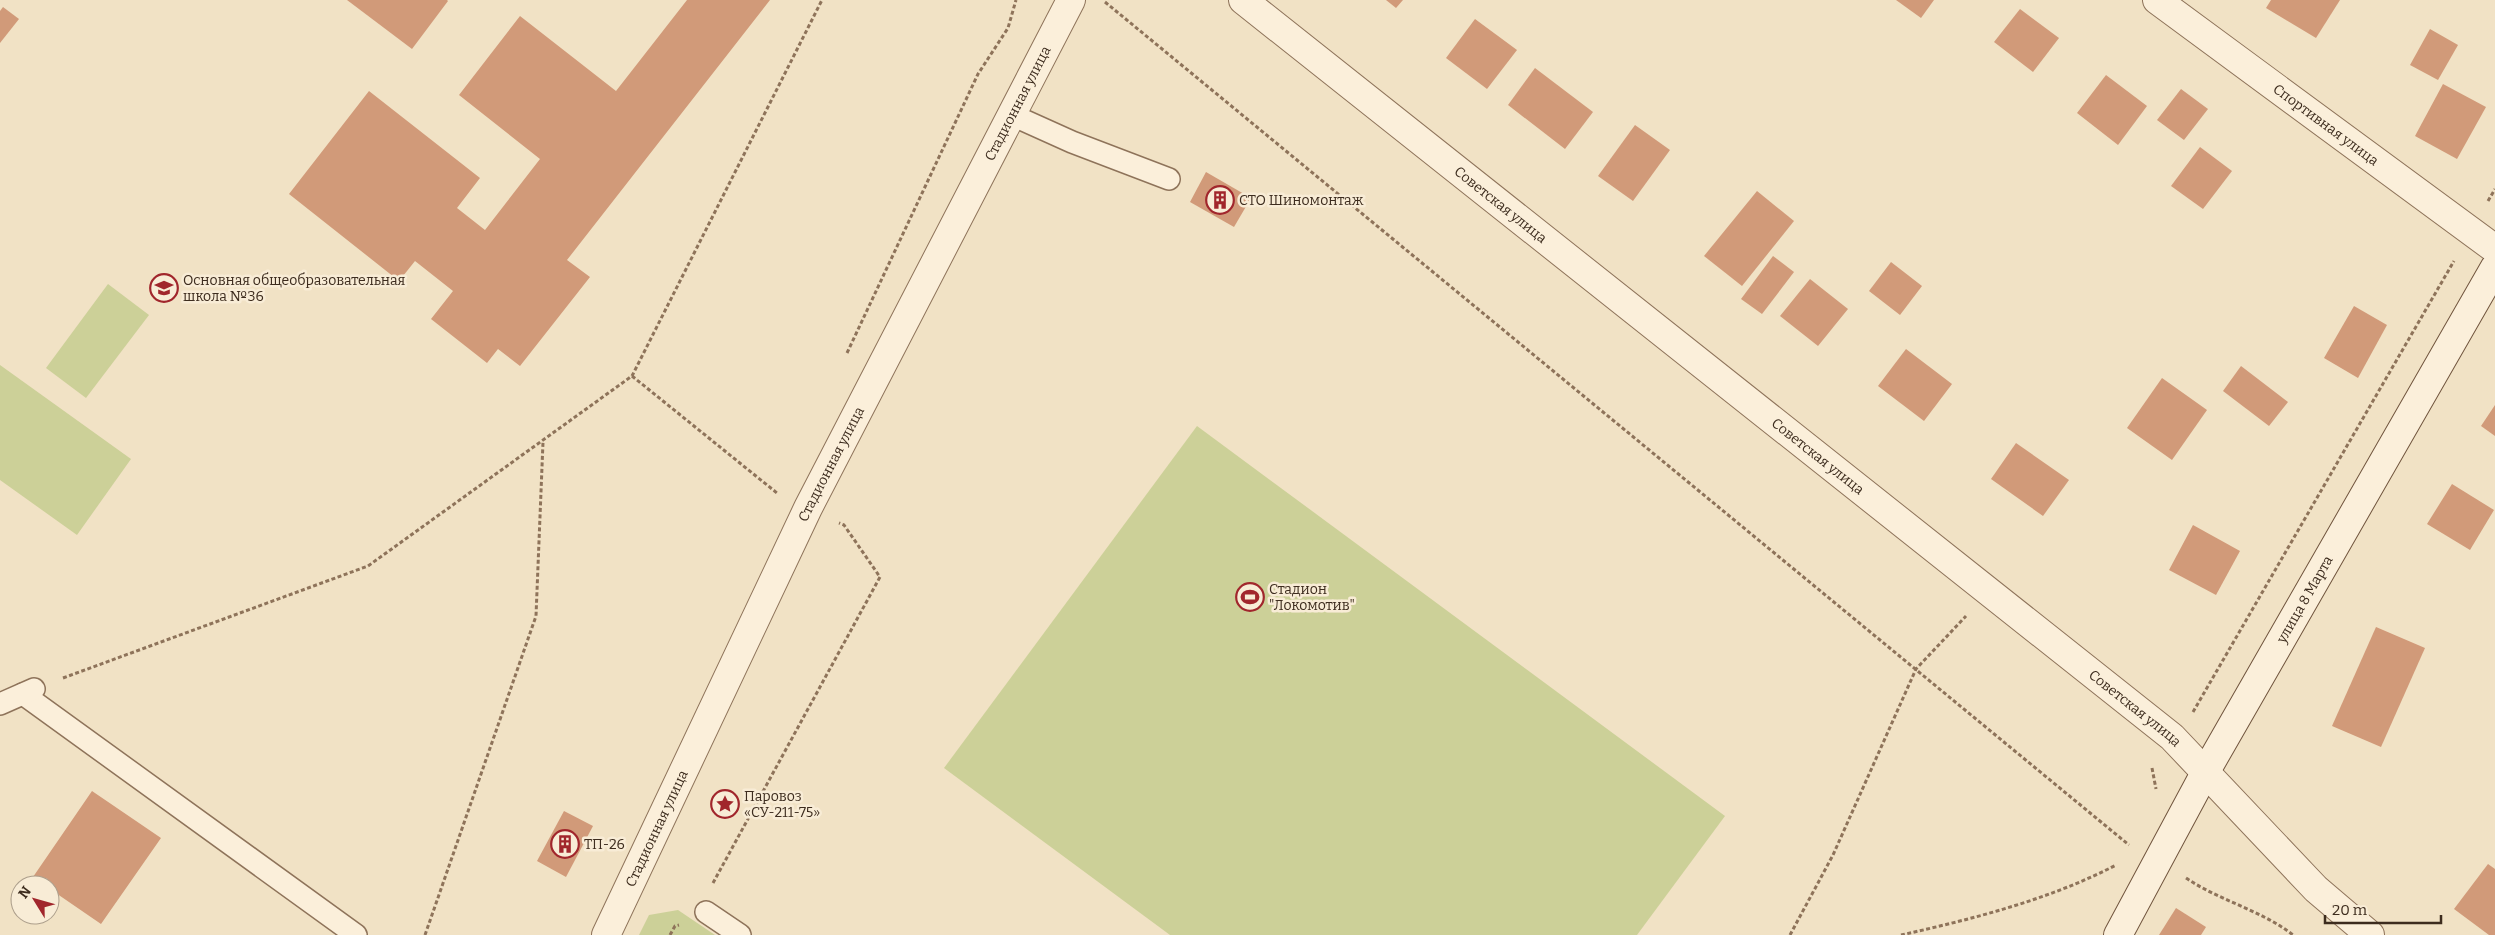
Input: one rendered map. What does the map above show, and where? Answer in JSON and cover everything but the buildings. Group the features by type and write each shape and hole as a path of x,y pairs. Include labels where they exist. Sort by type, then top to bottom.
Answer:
{"street":[{"name":"Стадионная улица","path":"606,935 808,508 1071,0"},
{"name":"Советская улица","path":"1244,0 1988,593 2172,737 2316,889 2370,935"},
{"name":"Спортивная улица","path":"2157,0 2495,249"},
{"name":"улица 8 Марта","path":"2118,935 2206,771 2495,268"}],"lane":[{"path":"1012,115 1072,142 1169,179"},
{"path":"0,704 31,691 356,935"},
{"path":"706,912 740,935"}],"path":[{"path":"31,691 368,566 543,442 632,376 822,0"},
{"path":"1102,0 2132,847 2158,860 2200,888 2275,921 2293,935"},
{"path":"2157,794 2151,762 2193,712 2471,231"},
{"path":"632,376 770,489 844,525 880,577 712,886 706,912"},
{"path":"425,935 536,616 543,442"},
{"path":"1790,935 1833,855 1916,669 1988,593"},
{"path":"1901,935 1965,920 2088,880 2124,860"}],"green space":[{"path":"108,284 149,315 86,398 46,368"},
{"path":"0,365 131,459 77,535 0,480"},
{"name":"Стадион \"Локомотив\"","path":"1197,426 1725,816 1637,935 1170,935 944,768"},
{"path":"678,910 715,935 639,935 649,915"}],"place":[{"name":"СТО Шиномонтаж","path":"1220,200"},
{"name":"Основная общеобразовательная школа №36","path":"164,288"},
{"name":"Стадион \"Локомотив\"","path":"1250,597"},
{"name":"Паровоз «СУ-211-75»","path":"725,804"},
{"name":"ТП-26","path":"565,844"}]}
